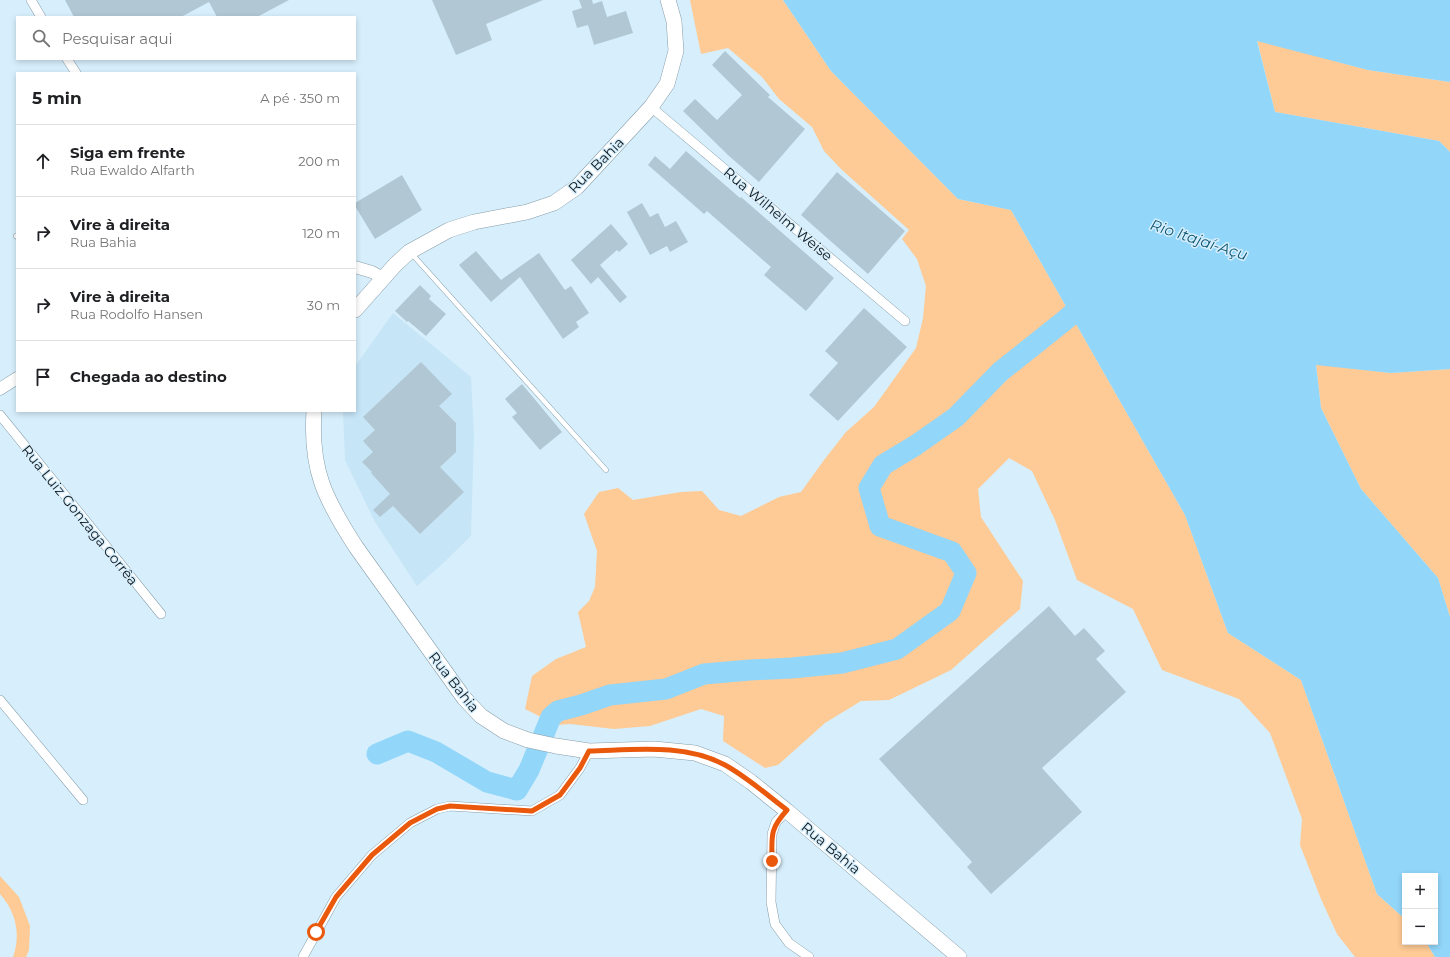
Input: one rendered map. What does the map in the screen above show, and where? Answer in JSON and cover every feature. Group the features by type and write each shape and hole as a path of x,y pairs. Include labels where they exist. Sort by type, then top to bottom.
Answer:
{"main road":[{"name":"Rua Bahia","path":"356,308 409,252 449,230 474,222 527,212 554,203 578,187 651,107 667,84 676,51 674,21 668,0"},
{"name":"Rua Bahia","path":"314,412 312,432 314,456 319,477 327,498 352,541 464,698 481,716 504,731 528,740 556,746 589,751 654,749 695,753 725,764 787,810 960,957"}],"street":[{"path":"31,0 40,16"},
{"path":"68,60 75,72"},
{"name":"Rua Wilhelm Weise","path":"651,107 905,321"},
{"path":"356,267 372,272 383,278"},
{"path":"0,389 16,379"},
{"name":"Rua Luiz Gonzaga Corrêa","path":"0,415 160,614"},
{"path":"0,700 83,800"},
{"path":"303,957 336,897 372,855 410,823 437,809 450,806 532,811 560,795 580,768 589,751"},
{"path":"787,810 776,822 772,834 772,909 775,924 789,943 809,957"}],"lane":[{"path":"409,252 606,470"}],"shaded area":[{"path":"690,0 783,0 831,71 958,199 1011,210 1185,515 1228,633 1301,680 1377,894 1402,916 1402,945 1428,945 1435,957 1355,957 1337,934 1321,899 1300,845 1302,819 1270,733 1239,699 1162,670 1133,609 1077,580 1055,520 1032,471 1009,458 978,489 981,517 1023,581 1020,609 951,670 889,700 861,701 825,723 778,765 765,768 723,741 724,716 701,709 650,726 614,729 570,724 557,725 525,709 532,676 556,659 586,647 578,612 589,601 595,587 597,551 584,514 599,492 618,488 633,500 681,492 702,491 719,510 741,516 779,497 801,492 846,432 874,407 916,348 923,318 926,286 917,259 902,239 909,230 841,169 824,151 812,127 779,99 762,77 728,48 701,54"},
{"path":"1257,40 1368,70 1450,82 1450,152 1439,141 1275,112"},
{"path":"393,313 471,377 474,436 471,536 417,586 375,522 345,460 343,412 356,412 356,365"},
{"path":"1316,364 1391,373 1450,369 1450,617 1438,578 1361,489 1321,408"},
{"path":"0,876 19,897 30,926 29,950 26,957 13,957 17,940 16,924 10,908 0,894"}],"water":[{"name":"Rio Itajaí-Açu","path":"783,0 1450,0 1450,82 1368,70 1257,41 1275,112 1439,141 1450,152 1450,369 1391,373 1316,365 1321,408 1361,489 1438,578 1450,617 1450,957 1435,957 1428,945 1438,945 1438,873 1402,873 1402,916 1377,894 1301,680 1228,633 1185,515 1011,210 958,199 831,71"}],"building":[{"path":"65,0 289,0 259,16 216,16 209,2 183,16 73,16"},
{"path":"432,0 543,0 486,24 492,40 456,55"},
{"path":"579,0 592,0 593,4 602,1 607,17 626,11 633,33 594,45 588,25 577,28 572,11 582,8"},
{"path":"725,51 770,95 768,97 805,129 759,182 729,156 683,111 695,99 717,120 742,95 712,65"},
{"path":"686,151 834,278 806,311 764,275 771,267 707,211 704,214 648,165 655,156 670,169"},
{"path":"837,172 905,231 868,274 801,215"},
{"path":"402,175 422,210 375,239 356,208 356,202"},
{"path":"642,203 650,217 658,213 665,227 676,221 688,242 670,252 667,246 650,255 627,212"},
{"path":"611,224 628,244 619,252 617,250 600,265 627,297 620,303 598,277 591,284 571,260"},
{"path":"476,251 501,280 539,253 565,290 571,286 589,313 576,322 579,327 563,339 520,277 491,302 459,265"},
{"path":"420,285 431,296 429,299 446,314 426,336 395,311"},
{"path":"864,308 907,347 838,421 809,395 838,363 825,351"},
{"path":"421,362 452,394 439,406 456,423 456,452 440,467 464,492 420,534 393,506 380,517 373,510 390,494 362,462 373,452 363,441 375,430 363,417"},
{"path":"522,384 562,432 540,450 512,417 517,413 505,399"},
{"path":"1049,606 1075,636 1084,628 1105,651 1096,659 1126,692 1042,768 1082,812 991,894 967,867 972,862 879,759"}],"waterway":[{"path":"377,754 408,741 436,752 487,782 517,790 529,770 551,717 558,711 610,695 666,689 704,674 842,663 897,649 950,611 966,573 952,552 880,526 869,488 883,465 916,445 956,417 1000,372 1092,297"}],"route":[{"path":"316,932 336,897 372,855 410,823 437,809 450,806 532,811 560,795 580,768 589,751 654,749 695,753 725,764 787,810 776,822 772,834 772,861"}]}
